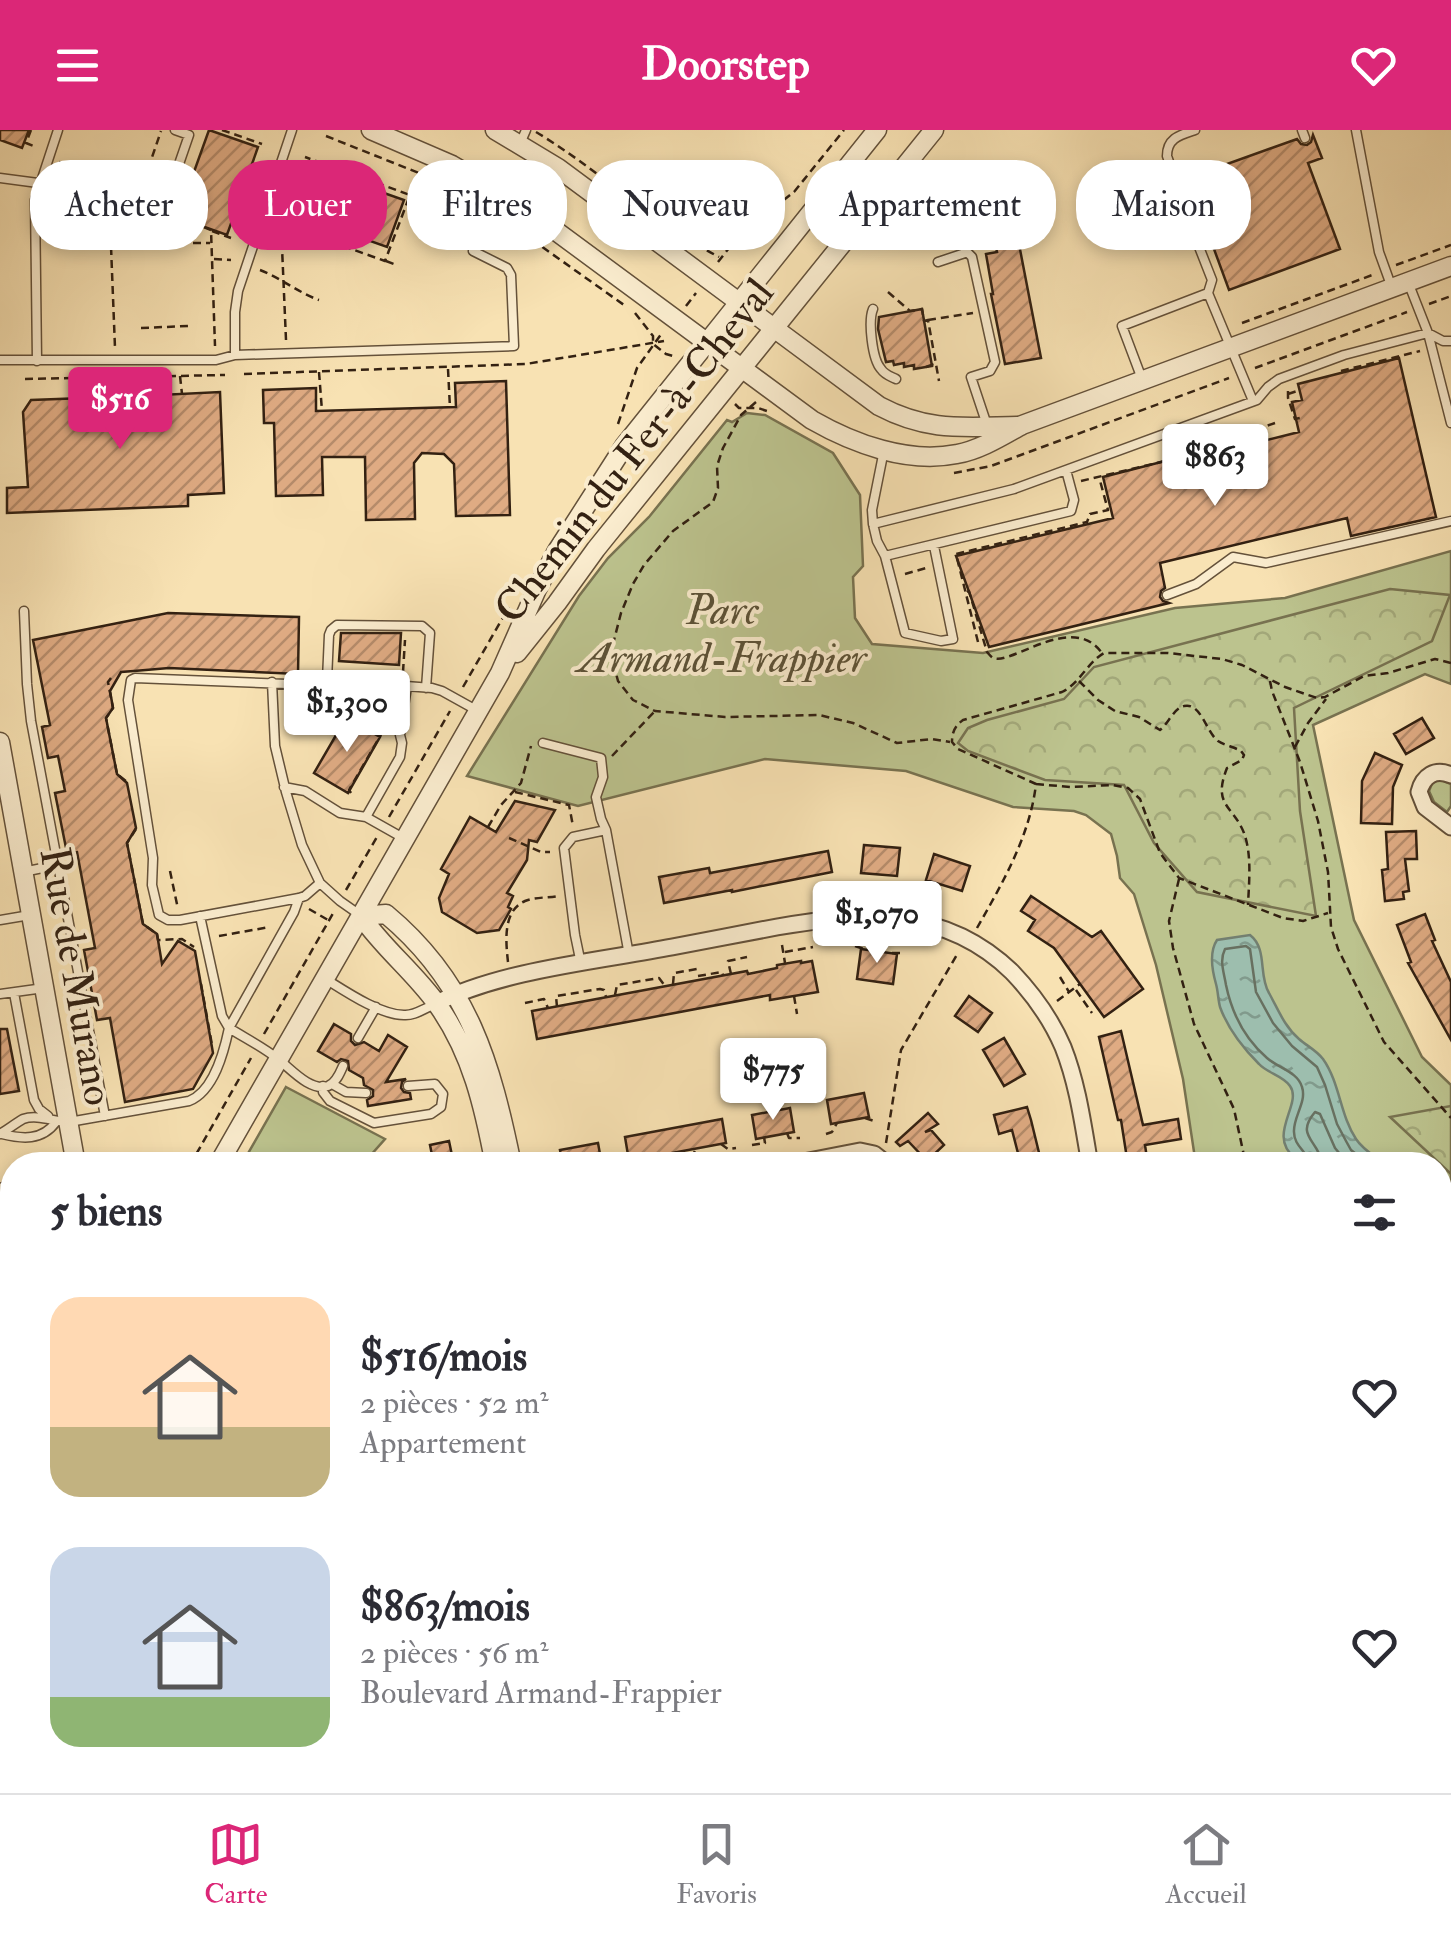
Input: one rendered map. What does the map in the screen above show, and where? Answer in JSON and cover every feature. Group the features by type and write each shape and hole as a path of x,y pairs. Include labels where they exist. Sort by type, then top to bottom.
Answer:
{"street":[{"path":"371,130 440,160"},
{"path":"495,130 523,137 558,168 872,401 931,426 990,433 1022,426 1451,266"},
{"name":"Chemin du Fer-à-Cheval","path":"225,1152 500,673 537,588 584,507 635,430 877,130"},
{"name":"Chemin du Fer-à-Cheval","path":"500,673 558,603 596,548 934,130"},
{"path":"567,238 826,428 884,450 918,455 952,455 970,450 990,433"},
{"name":"Rue de Murano","path":"0,742 44,988 62,1122 72,1152"},
{"path":"1451,775 1433,773 1419,792 1425,807 1451,827"},
{"path":"361,916 386,914 444,976 475,1032 488,1066 509,1152"},
{"path":"361,916 436,1003 455,1032 479,1088 493,1152"},
{"path":"436,1003 470,988 509,979 778,927 832,918 895,917 934,926 968,940 995,957 1044,1010 1073,1075 1088,1152"}],"lane":[{"path":"47,160 58,130"},
{"path":"175,130 189,135 180,160"},
{"path":"235,355 238,291 292,130"},
{"path":"1195,130 1172,139 1167,156 1212,280 1208,293 1252,401"},
{"path":"1356,130 1379,252 1428,334 1451,424"},
{"path":"0,178 30,182"},
{"path":"35,250 38,361"},
{"path":"0,360 211,360 235,355 514,346 511,275 507,268 472,250"},
{"path":"938,262 970,254 994,366 971,377 990,433"},
{"path":"1144,381 1122,326 1208,293"},
{"path":"872,309 869,318 876,362 885,374 896,378"},
{"path":"873,524 1001,493 1066,470 1252,401 1287,376 1344,355 1428,334 1451,341"},
{"path":"1440,383 1451,380"},
{"path":"884,450 872,510 873,524 905,633 945,640 952,638 934,546"},
{"path":"885,556 1071,511 1074,500 1066,470"},
{"path":"1167,595 1196,584 1233,556 1266,563 1451,521"},
{"path":"24,610 32,721 105,1116"},
{"path":"327,680 330,635 334,628 343,624 427,628 430,633 426,688"},
{"path":"320,883 299,898 180,920 163,918 157,911 151,874 153,858 128,700 129,686 135,678 314,685 327,680 405,682 442,690 478,711"},
{"path":"272,682 275,746 302,846 320,883 361,916"},
{"path":"366,817 402,750 405,682"},
{"path":"543,743 601,758 603,777 596,797 606,830 629,955"},
{"path":"284,786 306,791 340,813 366,817 404,839"},
{"path":"581,964 564,848 576,836 606,830"},
{"path":"23,872 57,866"},
{"path":"1,1134 23,1120 38,1117 62,1122 197,1098 222,1058 228,1028 299,898"},
{"path":"0,920 30,915"},
{"path":"200,916 228,1028 315,1084 366,1093"},
{"path":"324,978 400,1016 436,1003"},
{"path":"0,994 44,988"},
{"path":"14,993 34,1100 43,1114 62,1122"},
{"path":"358,1038 376,1007"},
{"path":"343,1066 324,1092 330,1100 374,1122 431,1114 441,1106 443,1094 435,1084 408,1086"},
{"path":"1,1134 26,1139 62,1122"}],"path":[{"path":"31,130 26,143 42,149"},
{"path":"151,160 162,130"},
{"path":"222,130 262,144"},
{"name":"Chemin du Fer-à-Cheval","path":"717,264 740,234 794,192 844,130"},
{"path":"326,136 407,169"},
{"path":"545,137 688,240 720,258"},
{"path":"305,157 410,195 385,261"},
{"path":"400,221 407,224"},
{"path":"208,229 228,237"},
{"path":"211,230 216,347"},
{"path":"208,242 212,243"},
{"path":"1397,265 1451,245"},
{"path":"111,250 116,349"},
{"path":"282,250 286,343"},
{"path":"354,250 394,264"},
{"path":"547,250 628,307"},
{"path":"212,259 231,260"},
{"path":"260,270 318,300"},
{"path":"1235,326 1374,274"},
{"name":"Chemin du Fer-à-Cheval","path":"692,299 698,290"},
{"path":"888,292 910,312 922,309 924,321 984,311"},
{"path":"1429,304 1451,296"},
{"path":"632,311 645,323 653,344"},
{"path":"1253,369 1406,312"},
{"path":"928,320 939,380"},
{"path":"141,328 188,326"},
{"path":"653,344 663,331 668,331"},
{"path":"244,374 526,364 664,342"},
{"path":"653,344 672,354"},
{"path":"1332,373 1422,350"},
{"path":"326,361 327,372"},
{"path":"286,362 286,373"},
{"path":"926,367 935,362"},
{"path":"448,368 450,408"},
{"path":"319,372 322,411"},
{"path":"180,376 182,394"},
{"path":"25,379 225,376"},
{"path":"116,377 119,384"},
{"path":"942,474 1008,460 1228,378"},
{"path":"1290,387 1288,394 1295,419 1300,418"},
{"path":"1288,394 1300,390"},
{"name":"Chemin du Fer-à-Cheval","path":"741,415 755,402"},
{"path":"751,407 739,408 741,415 720,456 713,502 672,532 632,584 612,653 618,680 633,700 655,710 725,716 819,715 844,720 897,743 932,739 952,742 965,753 1036,784 1123,786 1143,804 1160,853 1180,878 1293,920 1330,912"},
{"name":"Chemin du Fer-à-Cheval","path":"733,414 739,408"},
{"path":"1083,481 1175,460 1276,422"},
{"path":"978,642 956,554 1088,522 1090,514 1108,510 1099,477"},
{"path":"948,562 958,560"},
{"path":"899,575 928,568"},
{"path":"966,592 987,652 994,658 1073,636 1086,639 1102,654"},
{"path":"405,638 405,682"},
{"path":"952,742 952,732 963,720 1068,689 1102,654 1208,656 1242,665 1317,698 1329,696 1364,676 1435,659 1451,663"},
{"path":"111,678 108,682 113,708 106,718 117,774 127,783"},
{"path":"1078,680 1098,700 1160,730 1179,708 1193,708 1219,742 1242,751 1242,760 1226,768 1222,785 1226,807 1244,834 1249,868 1248,905"},
{"path":"1270,680 1314,806 1338,949 1384,1042 1451,1118"},
{"path":"1295,748 1329,696"},
{"path":"390,814 451,709"},
{"path":"613,756 655,710"},
{"path":"351,793 349,790 383,730"},
{"path":"488,827 521,783 533,740"},
{"path":"976,929 1023,835 1036,784"},
{"path":"514,792 569,805 576,836"},
{"path":"136,828 126,843 143,924 157,934 158,940 182,939 195,951"},
{"path":"352,881 376,838"},
{"path":"510,838 541,852"},
{"path":"170,871 180,920"},
{"path":"1180,878 1169,921 1173,948 1194,1024 1234,1109 1243,1152"},
{"path":"509,979 505,938 509,917 523,902 544,898"},
{"path":"264,1034 329,920 308,908"},
{"path":"217,936 274,926"},
{"path":"778,927 785,964"},
{"path":"856,946 867,950"},
{"path":"783,952 813,947"},
{"path":"885,1146 900,1050 961,948"},
{"path":"892,953 905,952"},
{"path":"731,974 728,961 748,957"},
{"path":"673,984 674,973 697,968"},
{"path":"698,976 722,972 723,975"},
{"path":"1060,977 1069,992"},
{"path":"615,995 617,985 659,978 665,986"},
{"path":"1044,1010 1080,984"},
{"path":"201,985 213,1053"},
{"path":"557,1007 556,996 600,988 606,996"},
{"path":"1075,988 1092,1013"},
{"path":"794,996 797,1014"},
{"path":"524,1002 544,999 548,1008"},
{"path":"197,1152 251,1058"},
{"path":"233,1066 243,1072"},
{"path":"865,1118 874,1121"},
{"path":"826,1134 837,1123"},
{"path":"787,1133 790,1138 800,1138"},
{"path":"752,1145 765,1144 764,1137"},
{"path":"721,1144 728,1150 736,1148"}],"green space":[{"name":"Parc Armand-Frappier","path":"747,413 765,415 833,453 860,495 863,566 853,577 855,618 872,644 983,653 1175,608 1285,598 1451,551 1451,684 1425,674 1313,725 1354,920 1422,1057 1451,1085 1451,1152 1194,1152 1183,1079 1156,965 1134,894 1120,878 1111,834 1086,815 1013,807 906,771 765,759 578,806 467,776 579,596 727,420 732,422"},
{"path":"1390,589 1450,595 1432,641 1294,708 1300,811 1316,916 1197,892 1154,843 1124,785 1045,780 968,751 958,743 968,728 987,720 1064,699 1094,667"},
{"path":"1433,781 1451,784 1451,806 1447,812 1434,802 1429,791"},
{"path":"286,1087 385,1139 374,1152 249,1152"},
{"path":"1451,1106 1451,1152 1427,1152 1390,1117"}],"water":[{"path":"1250,935 1256,941 1266,986 1282,1017 1294,1034 1323,1059 1346,1120 1369,1152 1287,1149 1284,1130 1293,1093 1284,1080 1262,1067 1227,1023 1213,973 1212,956 1217,940"}],"building":[{"path":"0,130 29,130 22,148 0,140"},
{"path":"209,130 258,147 253,160 228,160 227,235 208,228 208,160 198,160"},
{"path":"1313,135 1322,158 1308,163 1340,249 1229,290 1214,250 1251,250 1251,160 1238,160 1297,139 1301,144 1311,142"},
{"path":"387,194 404,200 387,247"},
{"path":"1020,250 1041,358 1005,364 986,254"},
{"path":"922,309 932,366 914,369 914,365 904,367 904,363 886,362 879,317"},
{"path":"1399,358 1436,517 1351,536 1347,518 1160,563 1165,588 1160,597 1169,603 989,647 956,556 1113,518 1103,477 1299,432 1292,402 1302,400 1298,384"},
{"path":"506,381 510,515 456,516 454,464 444,454 422,453 414,463 415,519 366,520 365,457 322,457 323,495 276,496 274,423 264,423 263,390 316,388 316,411 456,407 455,383"},
{"path":"140,384 140,396 220,392 224,493 188,495 188,506 7,513 7,488 28,487 23,412 31,400 112,397 112,385"},
{"path":"168,613 299,617 298,674 169,668 121,672 110,691 113,708 106,718 117,774 127,783 136,828 127,843 143,924 157,934 162,964 178,941 195,951 213,1053 193,1089 125,1102 110,1018 97,1020 84,950 95,948 77,852 67,853 55,793 65,791 58,756 48,758 42,727 50,725 33,640"},
{"path":"341,633 401,633 399,665 339,661"},
{"path":"346,718 380,737 348,793 314,773"},
{"path":"1422,718 1434,738 1406,754 1394,734"},
{"path":"1375,753 1402,765 1393,787 1392,824 1361,823 1362,781"},
{"path":"515,801 555,810 537,842 529,840 527,860 507,893 513,896 508,907 511,909 499,930 477,933 442,912 439,898 449,874 441,869 470,817 496,832"},
{"path":"1416,831 1417,859 1405,859 1409,891 1403,892 1404,899 1385,901 1382,870 1388,869 1386,832"},
{"path":"864,845 900,848 897,876 861,873"},
{"path":"828,851 832,872 664,903 659,877 709,868 710,873"},
{"path":"934,854 970,866 962,891 926,880"},
{"path":"1031,896 1092,937 1101,931 1143,989 1104,1017 1054,948 1028,931 1035,920 1021,911"},
{"path":"1425,914 1435,940 1432,941 1451,982 1451,1040 1408,963 1411,962 1397,925"},
{"path":"861,949 897,954 893,984 857,979"},
{"path":"812,961 818,992 770,1000 770,995 537,1039 532,1011 747,971 748,974"},
{"path":"969,996 992,1013 978,1032 955,1016"},
{"path":"334,1024 351,1034 355,1045 364,1042 379,1051 388,1035 407,1047 386,1082 406,1079 401,1088 410,1093 411,1099 368,1106 373,1090 349,1070 348,1061 337,1062 318,1051"},
{"path":"0,1029 7,1029 19,1091 0,1094"},
{"path":"1121,1031 1143,1125 1178,1119 1181,1139 1145,1145 1146,1152 1126,1152 1099,1037"},
{"path":"1004,1038 1025,1074 1004,1086 983,1050"},
{"path":"864,1093 869,1117 831,1124 827,1100"},
{"path":"1027,1107 1039,1152 1018,1152 1012,1130 999,1134 994,1115"},
{"path":"790,1108 794,1132 756,1139 752,1115"},
{"path":"928,1113 938,1124 925,1132 931,1130 944,1145 937,1152 918,1152 908,1141 900,1146 896,1142"},
{"path":"722,1119 726,1143 678,1152 628,1152 625,1137"},
{"path":"449,1141 451,1152 431,1152 430,1145"},
{"path":"598,1143 600,1152 560,1152"}]}
